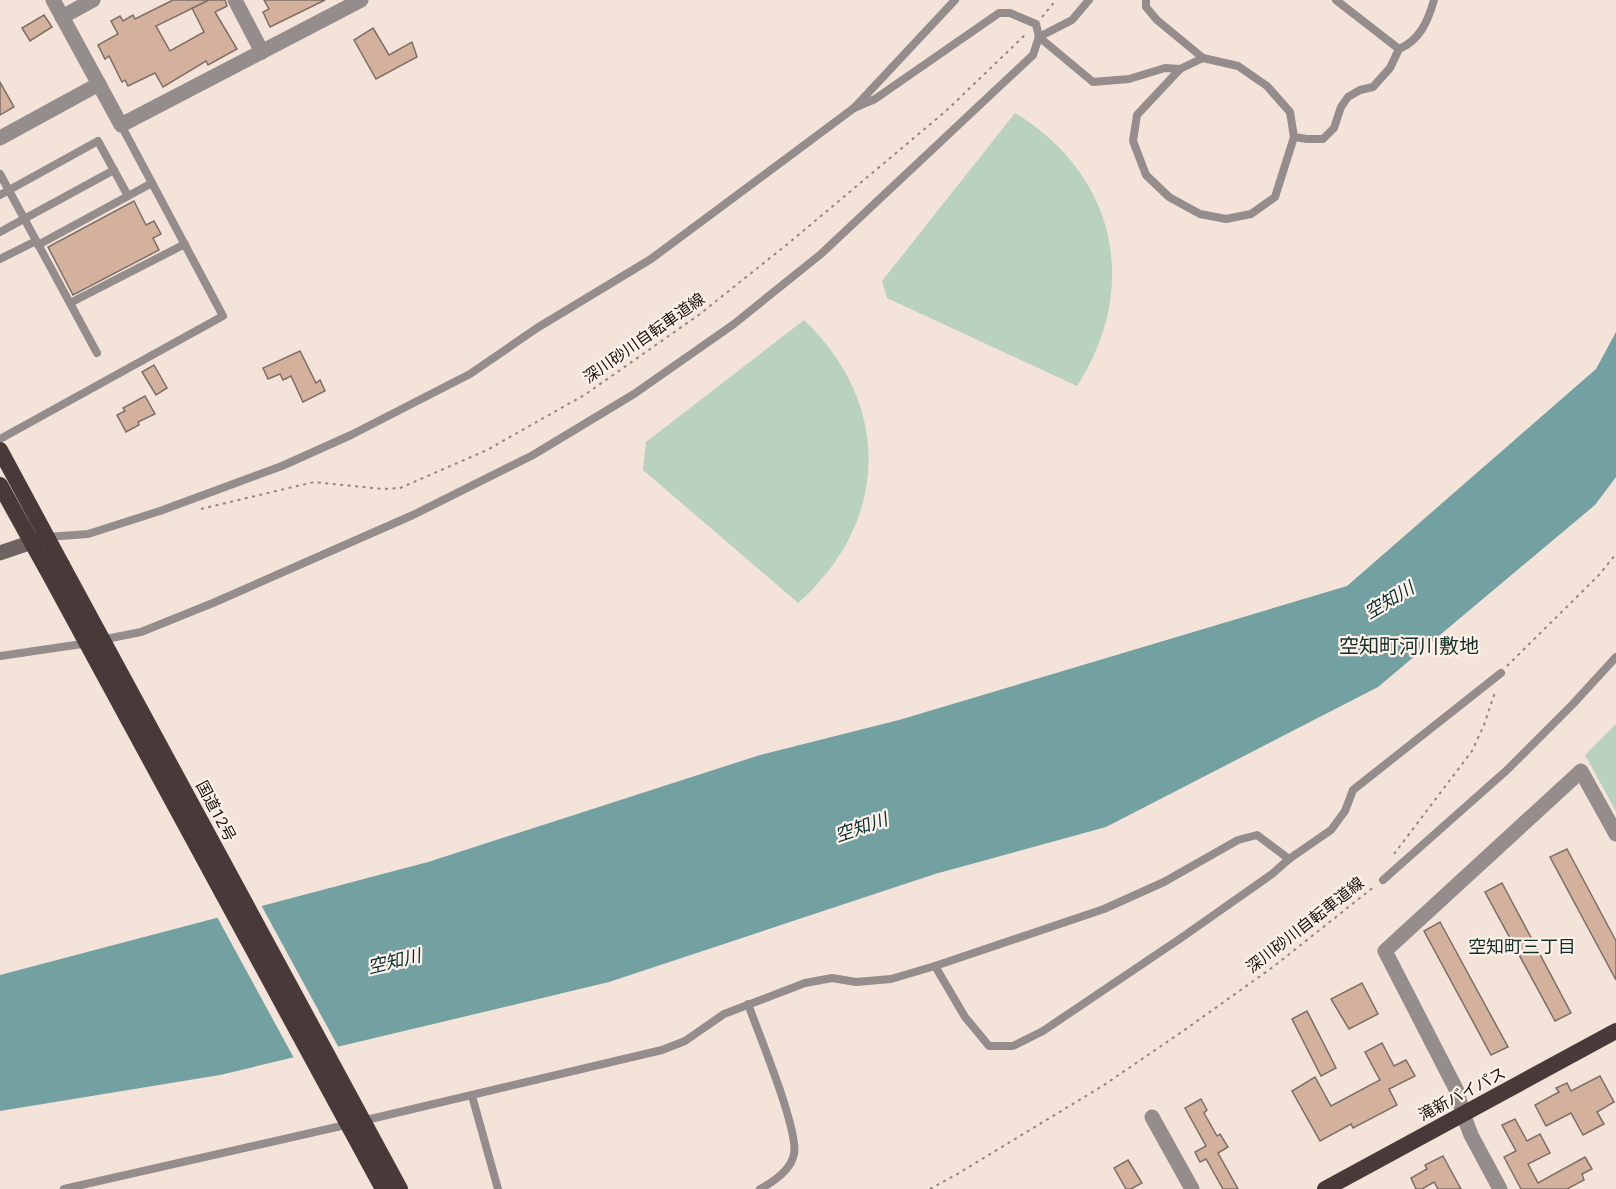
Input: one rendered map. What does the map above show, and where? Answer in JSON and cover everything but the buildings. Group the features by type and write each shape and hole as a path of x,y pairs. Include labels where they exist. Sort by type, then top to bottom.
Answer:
{"highway":[{"name":"国道12号","path":"0,450 39,539 400,1189"},
{"name":"国道12号","path":"0,485 39,539"},
{"name":"国道12号","path":"54,566 383,1189"},
{"name":"滝新バイパス","path":"1325,1189 1616,1031"}],"main road":[{"path":"0,553 39,539"}],"street":[{"path":"53,0 122,125 357,1"},
{"path":"62,17 93,0"},
{"path":"235,0 262,52"},
{"path":"0,138 99,84"},
{"path":"1500,1189 1471,1136 1457,1090 1385,951 1581,771 1616,834"},
{"path":"1152,1117 1192,1189"}],"lane":[{"path":"39,539 88,534 159,512 282,466 351,435 470,374 537,328 651,259 854,108 955,0"},
{"path":"1039,37 1072,20 1089,0"},
{"path":"1146,0 1146,8 1157,20 1203,58 1238,66 1267,87 1290,112 1294,137 1275,197 1251,214 1226,219 1200,214 1169,197 1146,175 1133,141 1137,115 1180,69 1203,58"},
{"path":"1336,0 1399,49"},
{"path":"1294,137 1323,138 1334,128 1341,107 1348,97 1360,90 1373,87 1390,68 1399,49 1411,44 1425,25 1434,0"},
{"path":"0,656 68,647 141,632 213,603 413,515 533,456 634,394 735,324 812,261 1033,55 1039,37 1036,24 1010,13 999,13 875,99 854,108"},
{"path":"1039,37 1093,82 1129,79 1165,69 1180,69"},
{"path":"0,439 223,316 122,125"},
{"path":"0,195 98,141 128,196"},
{"path":"0,232 114,170"},
{"path":"0,174 97,353"},
{"path":"0,259 37,243 152,183"},
{"path":"70,303 185,244"},
{"path":"1383,880 1507,770 1616,657"},
{"path":"935,966 965,1017 989,1046 1013,1046 1043,1031 1181,938 1331,830 1345,811 1353,790 1371,773 1501,673"},
{"path":"63,1189 472,1096 662,1050 685,1041 724,1014 805,983 832,978 856,982 891,979 1104,909 1164,882 1238,840 1257,835 1289,859"},
{"path":"748,1004 792,1127 794,1154 779,1178 760,1189"},
{"path":"472,1096 498,1189"}],"path":[{"name":"深川砂川自転車道線","path":"200,509 314,482 382,489 400,488 487,450 586,394 700,314 790,242 946,111 1036,24 1056,0"},
{"name":"深川砂川自転車道線","path":"930,1189 1104,1085 1273,967 1383,880 1389,859 1472,751 1484,725 1501,673 1598,576 1616,554"}],"green space":[{"path":"1015,113 1049,138 1076,168 1096,200 1108,235 1112,272 1109,310 1097,348 1077,386 887,298 882,281"},
{"path":"804,320 833,353 853,388 865,425 868,463 864,500 850,536 828,571 798,603 643,470 646,442"},
{"path":"1616,724 1616,811 1585,755"}],"water":[{"name":"空知川","path":"1616,332 1616,477 1595,505 1378,687 1106,827 935,874 609,982 220,1075 0,1111 0,975 428,862 760,755 899,720 1347,586 1596,369"}],"pier":[{"path":"260,903 340,1050 295,1060 216,915"}],"district":[{"name":"空知町河川敷地","path":"1409,646"},
{"name":"空知町三丁目","path":"1522,946"}]}
